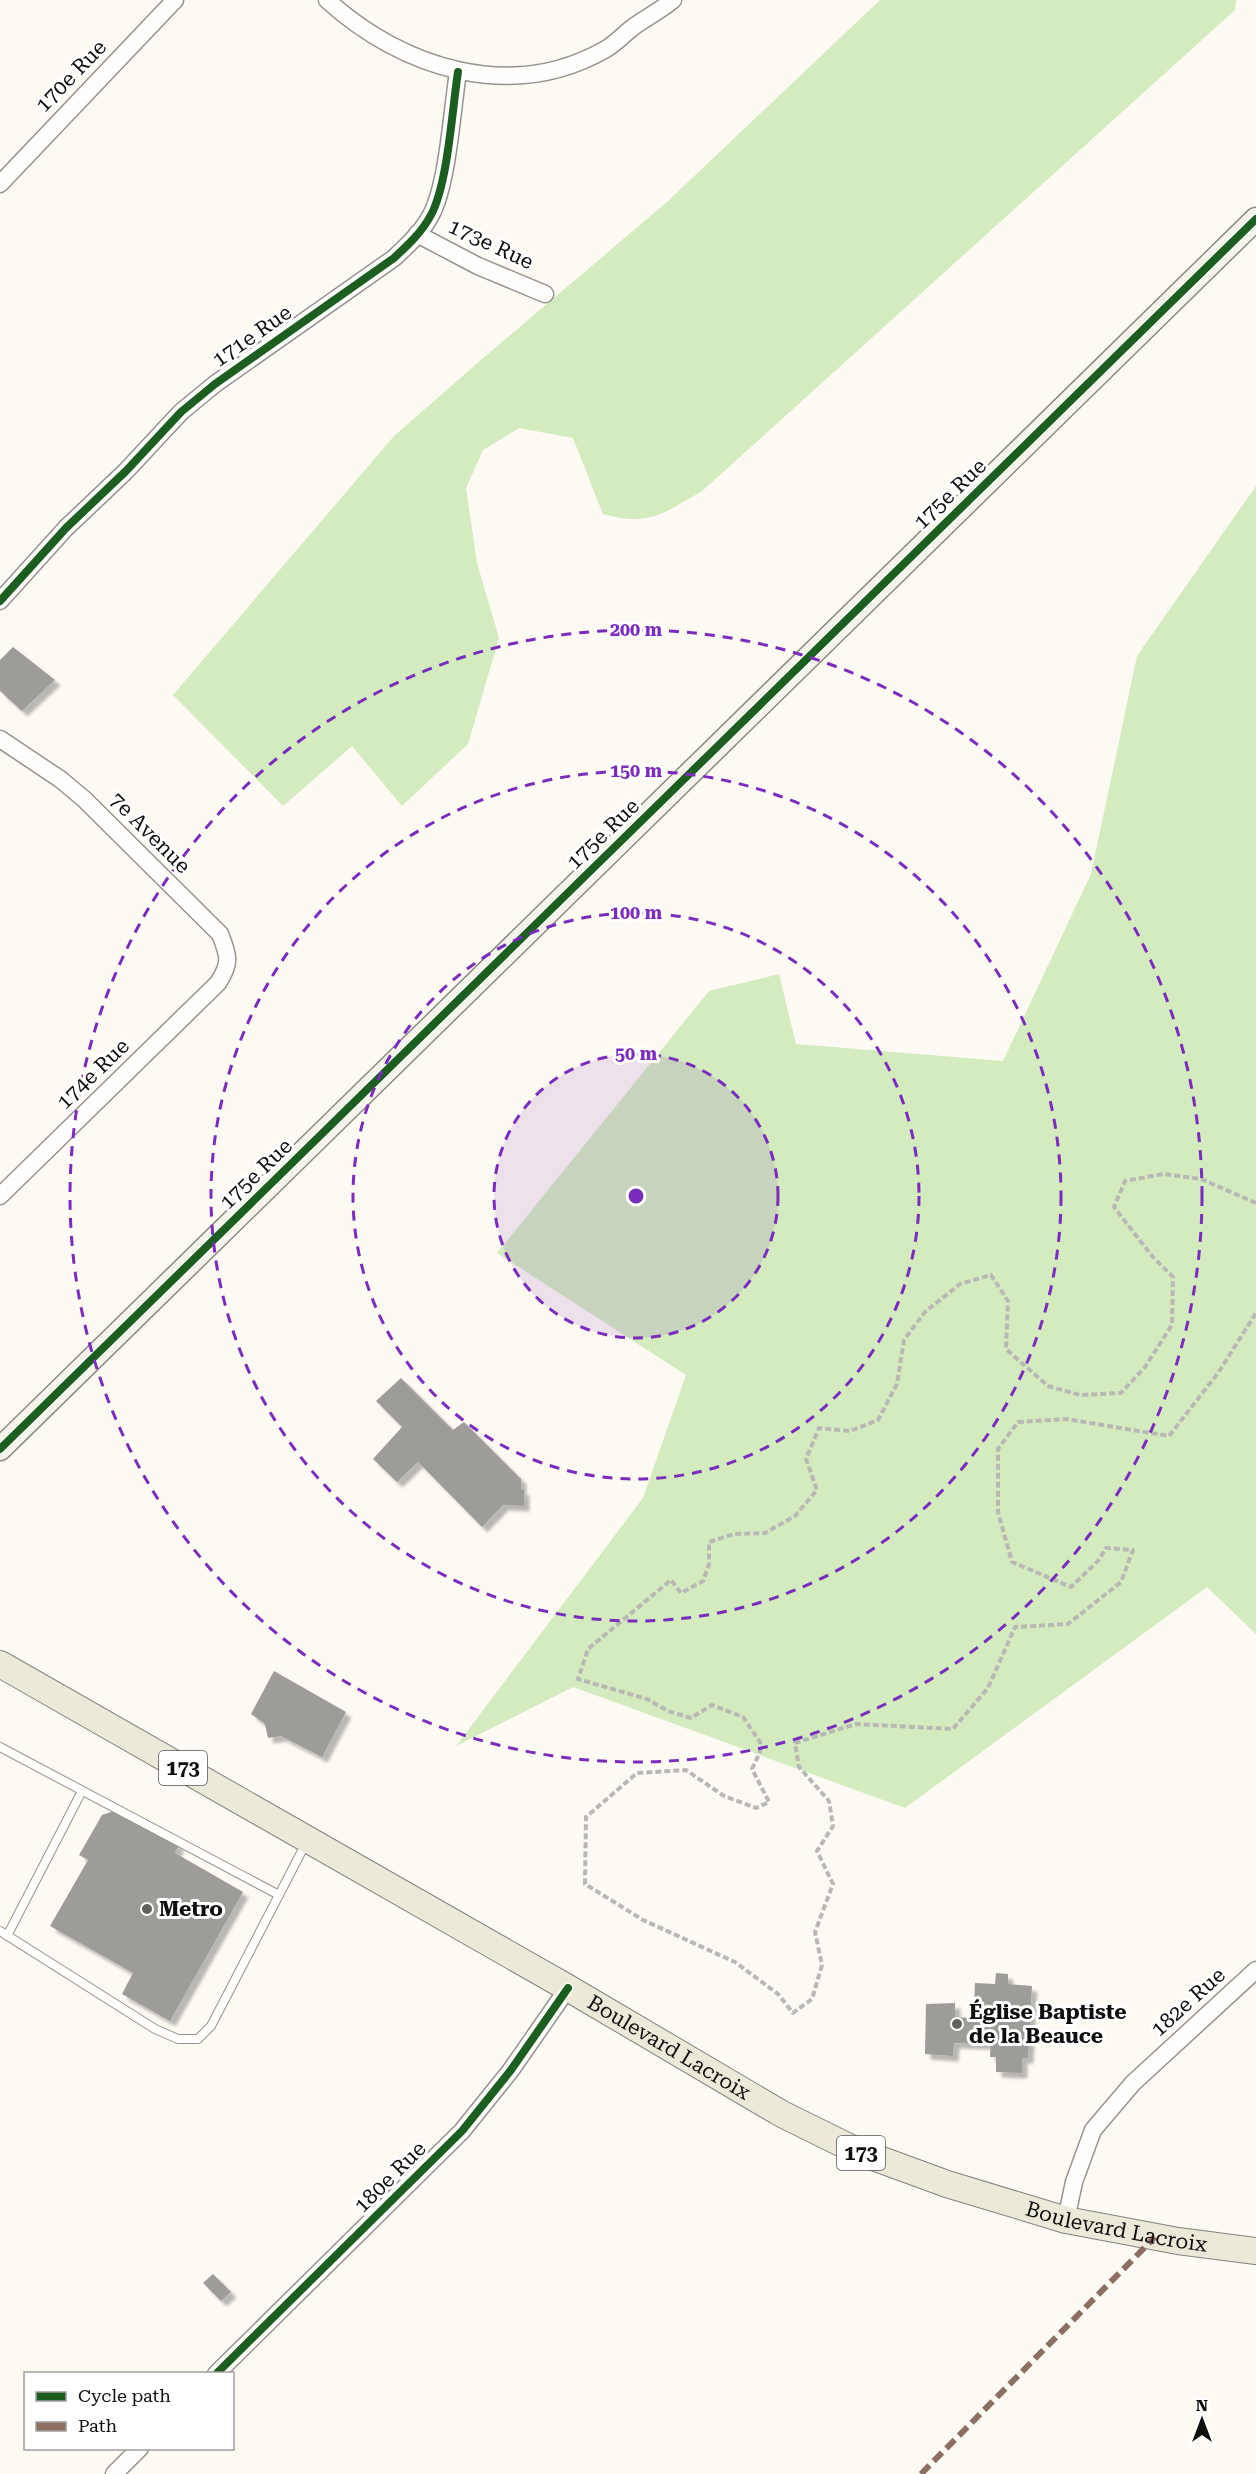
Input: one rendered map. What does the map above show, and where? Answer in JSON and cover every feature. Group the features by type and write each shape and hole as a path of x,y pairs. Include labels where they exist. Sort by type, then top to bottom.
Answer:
{"main road":[{"name":"Boulevard Lacroix","path":"0,1664 782,2114 857,2151 947,2184 1066,2220 1178,2241 1256,2251"}],"street":[{"name":"170e Rue","path":"0,184 176,0"},
{"path":"327,0 364,30 392,47 458,72 504,76 550,70 573,64 608,48 673,0"},
{"name":"171e Rue","path":"0,601 66,528 126,471 181,412 215,384 394,258 417,234 431,214 440,188 458,72"},
{"name":"175e Rue","path":"2,1444 1256,219"},
{"name":"173e Rue","path":"417,234 478,266 545,294"},
{"name":"7e Avenue","path":"0,739 60,779 84,799 220,934 226,951 228,967 218,983"},
{"name":"174e Rue","path":"0,1197 218,983"},
{"name":"182e Rue","path":"1066,2220 1074,2182 1093,2130 1134,2083 1256,1971"},
{"name":"180e Rue","path":"217,2372 462,2131 511,2070 568,1989"},
{"path":"114,2474 138,2450"}],"lane":[{"path":"0,1747 279,1895"},
{"path":"82,1791 3,1933 155,2029 178,2039 198,2038 211,2026 308,1840"}],"path":[{"path":"1256,1203 1201,1179 1164,1174 1125,1181 1114,1207 1152,1257 1173,1277 1172,1325 1145,1367 1120,1393 1080,1395 1048,1386 1006,1349 1008,1300 991,1275 960,1284 925,1312 904,1340 897,1384 878,1419 850,1431 819,1428 806,1460 817,1490 795,1516 765,1533 734,1534 709,1542 709,1564 703,1581 681,1593 671,1580 588,1649 578,1679 647,1699 669,1711 691,1718 712,1705 743,1717 760,1742 760,1752 752,1769 769,1802 756,1808 724,1796 686,1770 637,1773 586,1817 585,1884 643,1920 735,1962 778,1994 793,2013 812,1999 822,1965 815,1932 833,1884 817,1851 833,1826 829,1801 799,1767 795,1743 856,1724 953,1729 988,1688 1015,1627 1068,1624 1121,1582 1133,1550 1106,1548 1098,1562 1071,1587 1012,1562 998,1512 998,1449 1018,1422 1066,1419 1168,1436 1218,1373 1256,1313"}],"green space":[{"path":"880,0 1236,0 1235,10 701,492 655,516 619,518 603,514 573,438 519,428 483,450 466,488 477,563 499,638 468,744 402,806 352,746 283,806 173,695 394,436 667,202"},
{"path":"1256,486 1256,1634 1207,1587 905,1808 573,1687 456,1746 643,1498 686,1375 497,1253 709,991 779,974 796,1044 1003,1061 1091,874 1137,656"}],"building":[{"path":"13,647 55,680 22,711 0,691 0,660"},
{"path":"401,1378 453,1430 464,1422 521,1479 524,1506 503,1505 482,1527 418,1462 397,1482 373,1459 402,1427 376,1401"},
{"path":"274,1671 346,1712 322,1757 281,1736 268,1738 265,1724 251,1714"},
{"name":"Metro","path":"117,1810 179,1845 175,1853 243,1892 170,2021 122,1994 133,1973 50,1926 88,1860 79,1855 102,1815"},
{"name":"Église Baptiste de la Beauce","path":"996,1973 1008,1974 1008,1984 1032,1986 1028,2058 1022,2058 1022,2073 996,2072 996,2057 990,2057 991,2035 988,2035 988,2044 954,2043 953,2056 925,2054 926,2004 955,2003 955,2017 989,2019 989,2028 991,2028 992,2005 974,2004 975,1983 995,1984"},
{"path":"213,2274 231,2292 221,2301 203,2283"}],"marked path":[{"path":"921,2474 1155,2237"}],"cycle path":[{"path":"0,601 66,528 126,471 181,412 215,384 394,258 419,233 431,215 442,184 458,72"},
{"path":"0,1449 1256,219"},
{"path":"218,2372 462,2131 511,2070 568,1988"}],"place":[{"name":"Metro","path":"147,1909"},
{"name":"Église Baptiste de la Beauce","path":"957,2024"}]}
